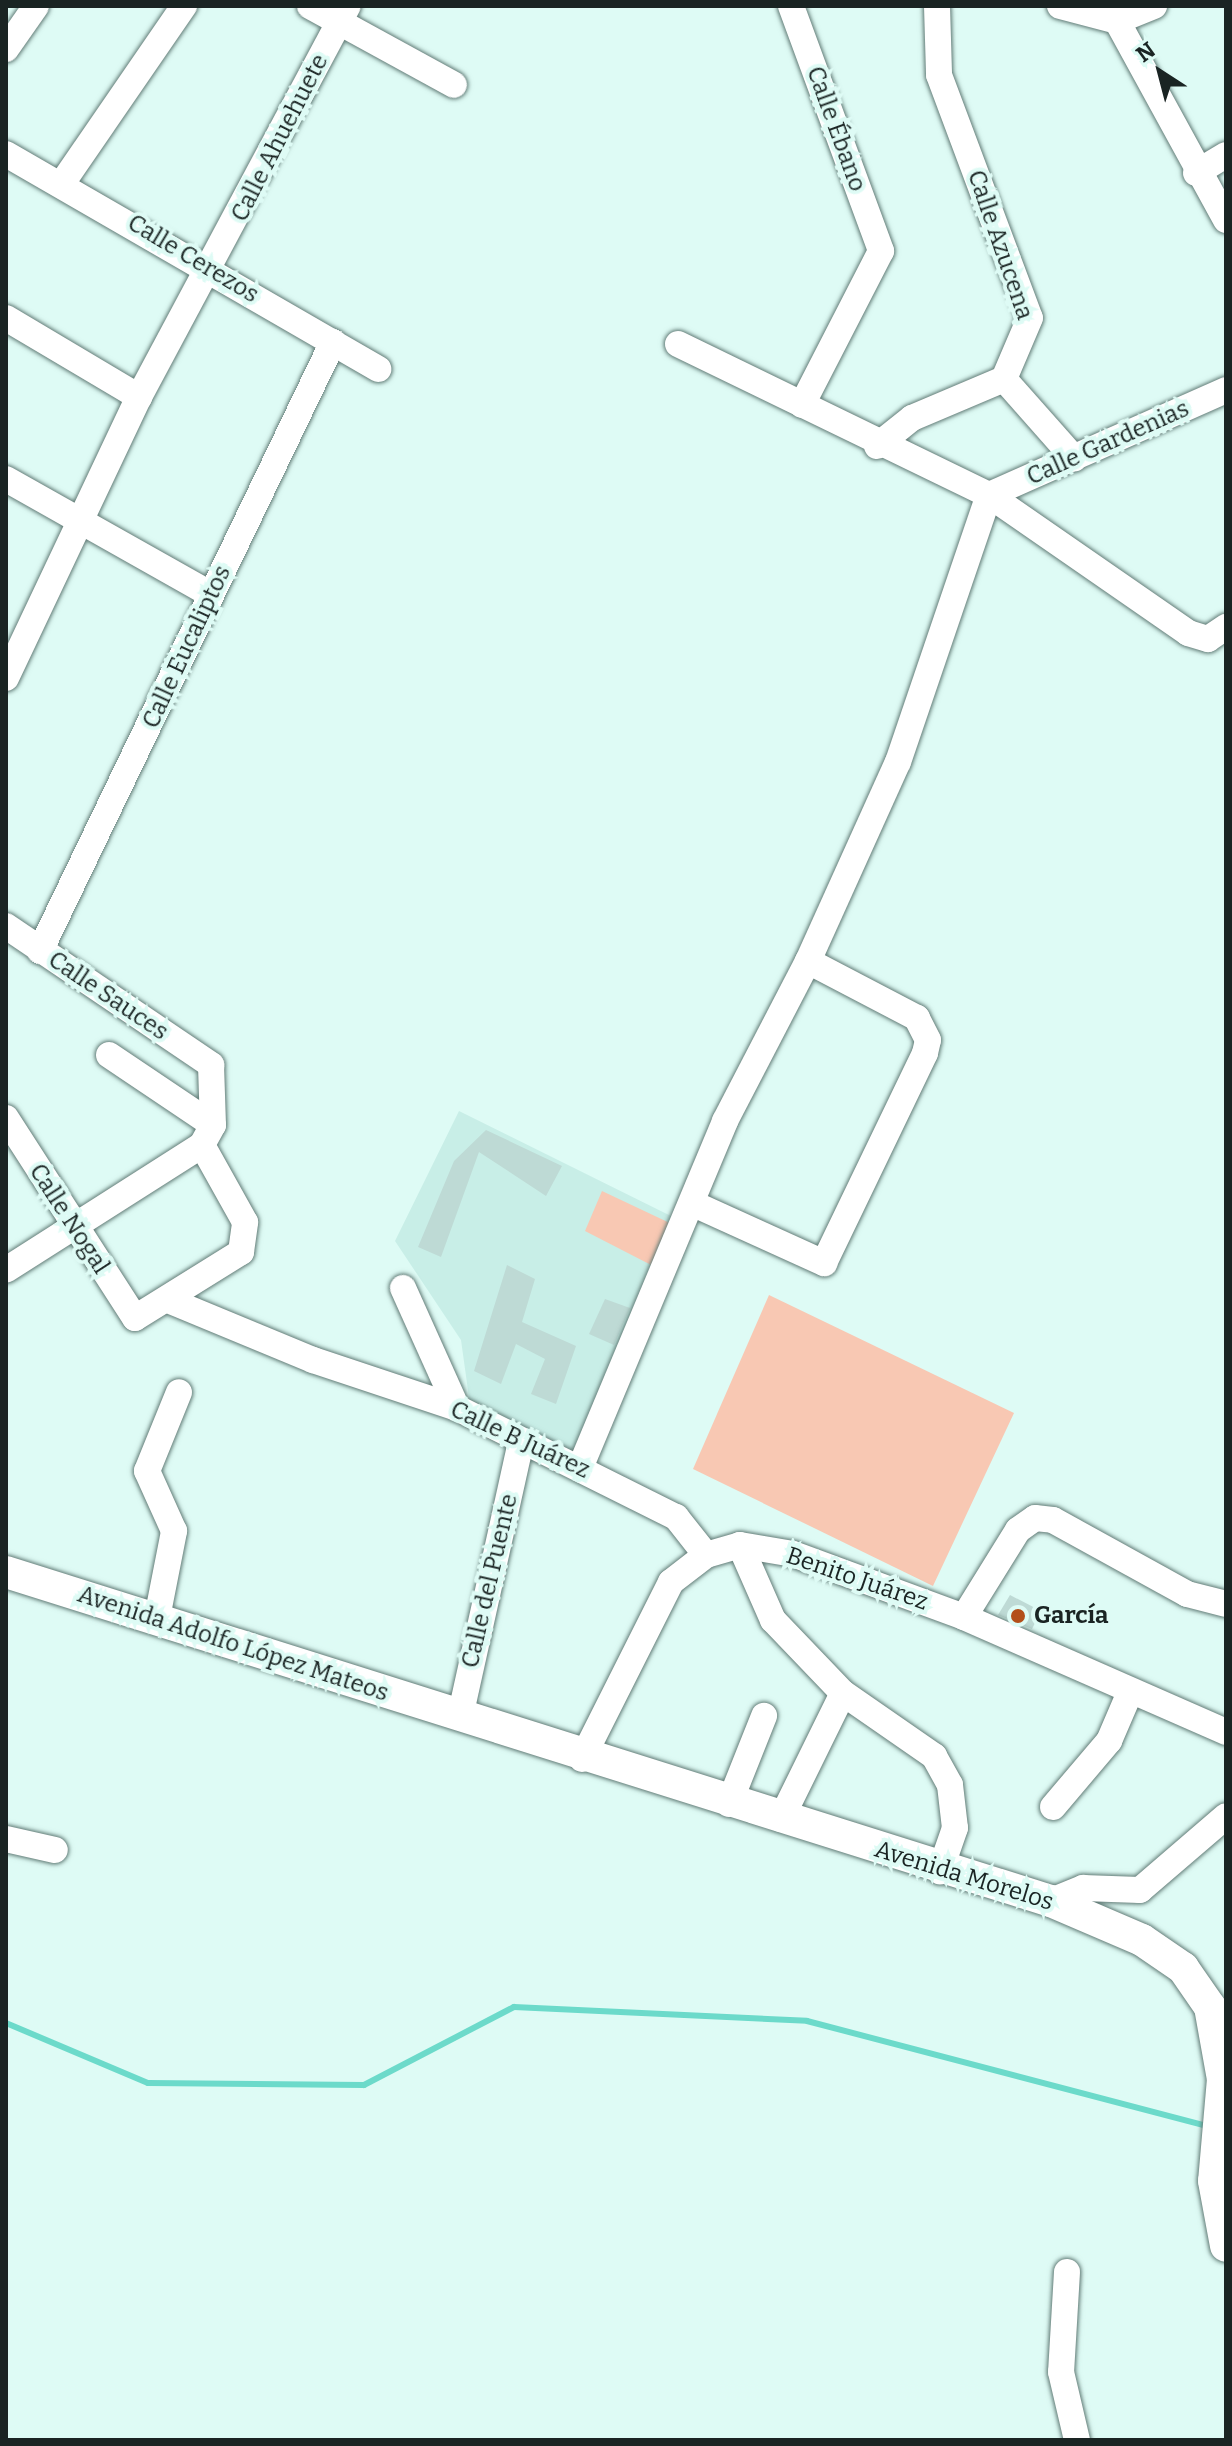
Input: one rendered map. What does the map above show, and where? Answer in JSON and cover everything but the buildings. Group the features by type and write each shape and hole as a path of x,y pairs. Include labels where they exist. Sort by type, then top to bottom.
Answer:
{"main road":[{"name":"Avenida Adolfo López Mateos","path":"6,1572 460,1717"},
{"name":"Avenida Morelos","path":"460,1717 582,1759 940,1871 1051,1901 1142,1940 1183,1968 1210,2007 1223,2079 1214,2181 1226,2246"}],"street":[{"path":"6,49 36,6"},
{"path":"63,182 184,6"},
{"path":"310,6 343,14 454,85"},
{"name":"Calle Ébano","path":"791,6 881,251 802,405"},
{"name":"Calle Azucena","path":"937,6 939,75 1030,318 1004,379"},
{"path":"1060,6 1117,21 1154,6"},
{"name":"Calle Ahuehuete","path":"6,678 139,397 212,270 343,14"},
{"path":"1117,21 1196,173 1226,220"},
{"name":"Calle Cerezos","path":"6,154 63,182 378,369"},
{"path":"1196,173 1226,155"},
{"path":"6,318 139,397"},
{"name":"Calle Eucaliptos","path":"40,951 333,342"},
{"path":"678,344 877,446 989,495 1188,633 1217,633"},
{"path":"877,446 912,418 1004,379 1074,458"},
{"name":"Calle Gardenias","path":"989,495 1226,390"},
{"path":"6,479 210,594"},
{"path":"580,1468 696,1205 725,1121 808,961 898,762 989,495"},
{"name":"Calle Sauces","path":"6,926 211,1065 208,1135"},
{"path":"696,1205 824,1263 925,1053 928,1040 917,1018 808,961"},
{"path":"109,1055 208,1135 247,1237 241,1252 168,1300"},
{"name":"Calle Nogal","path":"6,1118 72,1227 135,1318 168,1300"},
{"path":"6,1270 208,1135"},
{"path":"403,1288 457,1408"},
{"name":"Calle B Juárez","path":"168,1300 313,1360 457,1408 520,1446 580,1468 676,1517 706,1555"},
{"path":"157,1618 174,1531 147,1471 179,1392"},
{"name":"Calle del Puente","path":"460,1717 520,1446"},
{"path":"964,1617 1018,1530 1035,1518 1053,1520 1187,1594 1226,1604"},
{"path":"740,1545 773,1620 843,1693 934,1756 950,1785 955,1828 940,1871"},
{"name":"Benito Juárez","path":"582,1759 671,1582 706,1555 740,1545 793,1554 964,1617 1226,1732"},
{"path":"1053,1807 1109,1741 1130,1692"},
{"path":"781,1819 843,1693"},
{"path":"729,1804 764,1716"},
{"path":"1051,1901 1083,1888 1140,1890 1226,1816"},
{"path":"6,1839 55,1850"},
{"path":"1067,2272 1061,2372 1077,2440"}],"shaded area":[{"path":"459,1111 679,1220 576,1458 471,1412 461,1340 395,1241"},
{"path":"602,1191 674,1225 655,1267 585,1231"},
{"path":"769,1295 1014,1413 933,1586 693,1469"}],"waterway":[{"path":"6,2023 148,2083 364,2085 514,2007 807,2021 1207,2126"}],"place":[{"name":"García","path":"1018,1616"}]}
